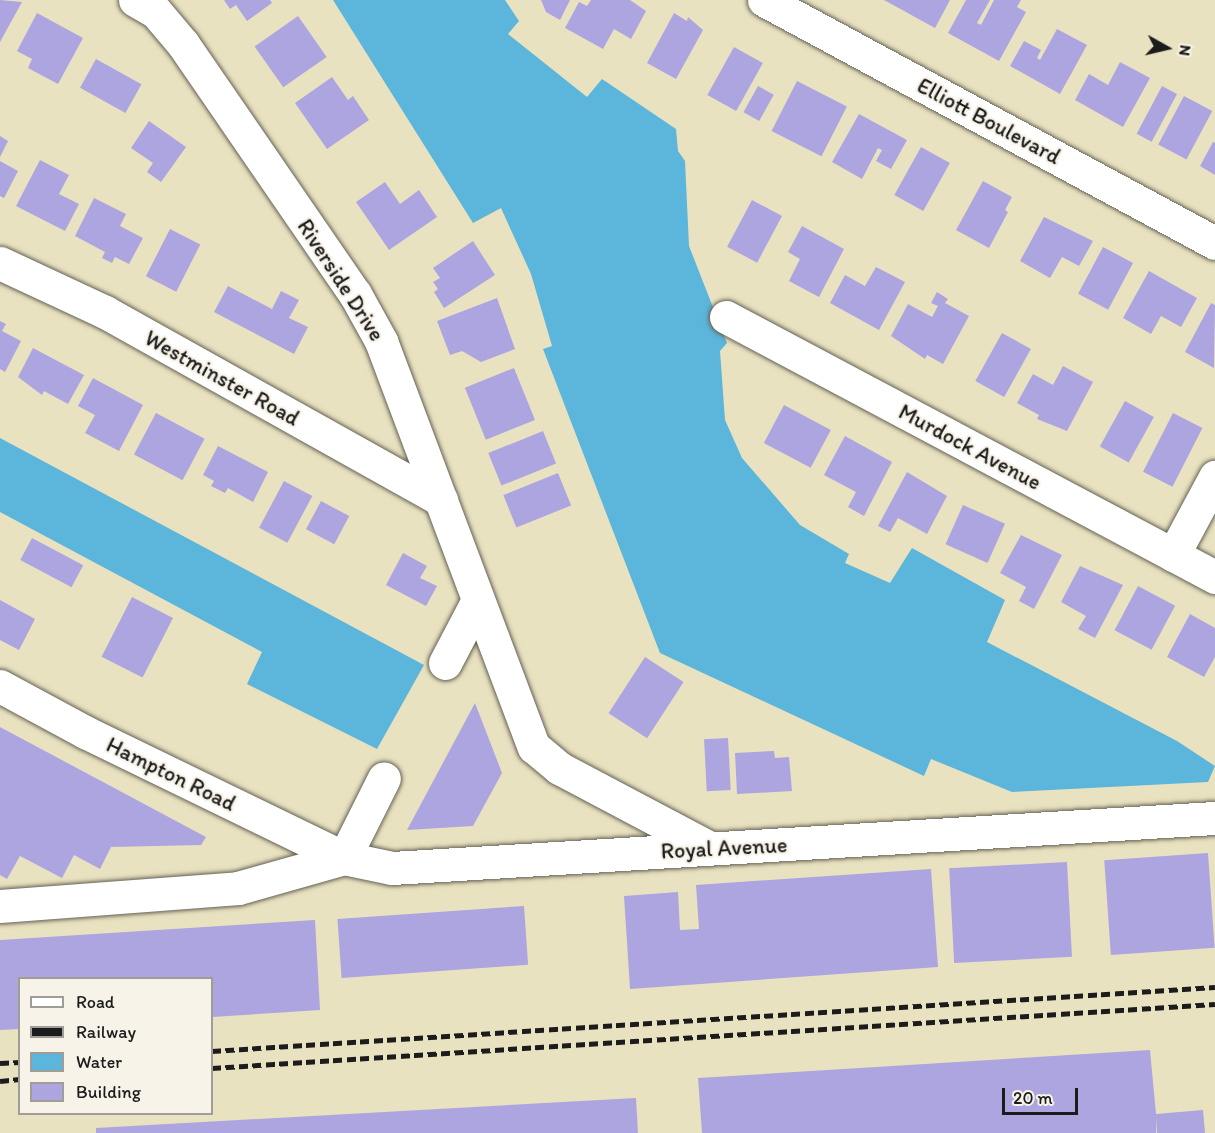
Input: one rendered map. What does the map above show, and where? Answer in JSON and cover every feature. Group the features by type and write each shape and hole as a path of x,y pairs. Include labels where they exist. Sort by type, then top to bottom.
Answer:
{"street":[{"name":"Riverside Drive","path":"135,0 156,12 183,44 355,294 381,341 534,747 559,768 711,849"},
{"name":"Elliott Boulevard","path":"764,0 1215,243"},
{"name":"Westminster Road","path":"0,263 105,312 441,500"},
{"name":"Murdock Avenue","path":"726,317 1215,577"},
{"path":"1173,555 1215,477"},
{"path":"445,663 478,600"},
{"name":"Hampton Road","path":"0,686 85,732 344,858"},
{"path":"344,858 384,778"},
{"name":"Royal Avenue","path":"0,906 238,888 344,858 392,868 1215,818"}],"water":[{"path":"333,0 505,0 519,21 508,34 587,97 602,79 676,129 678,151 685,161 689,246 727,343 720,351 725,420 742,458 800,525 849,554 845,563 890,583 912,548 1005,600 987,642 1177,741 1215,766 1208,782 1012,792 931,759 924,776 660,653 543,349 552,346 531,274 501,208 473,223"},
{"path":"0,438 424,665 377,749 247,684 262,652 0,512"}],"building":[{"path":"0,0 22,2 0,42"},
{"path":"224,0 270,0 272,3 247,21 236,5 230,9"},
{"path":"541,0 570,0 560,20 546,12"},
{"path":"591,0 630,0 646,11 631,39 614,29 603,49 565,28 579,2 587,6"},
{"path":"884,0 950,0 935,28"},
{"path":"966,0 990,0 977,23 981,25 994,0 1021,0 1017,7 1026,12 999,61 948,33"},
{"path":"37,13 83,38 58,84 28,68 32,59 17,51"},
{"path":"674,13 687,21 688,17 703,30 676,79 647,63"},
{"path":"298,16 327,57 283,87 255,46"},
{"path":"1057,29 1087,45 1060,94 1010,66 1024,41 1041,50 1037,58 1040,60"},
{"path":"734,47 763,63 736,111 707,95"},
{"path":"96,59 141,84 125,113 80,88"},
{"path":"1120,62 1150,78 1123,127 1075,100 1089,74 1108,85"},
{"path":"332,77 348,100 353,96 369,120 327,149 295,103"},
{"path":"797,81 847,106 821,156 772,131"},
{"path":"758,86 774,95 759,121 743,112"},
{"path":"1162,86 1177,94 1152,142 1137,134"},
{"path":"1184,96 1212,111 1186,160 1158,145"},
{"path":"859,114 907,140 891,169 876,161 882,150 878,148 862,179 832,162"},
{"path":"149,121 186,147 161,182 147,172 153,163 131,148"},
{"path":"0,136 8,141 0,157"},
{"path":"1213,142 1215,143 1215,175 1200,166"},
{"path":"921,147 950,163 923,211 894,195"},
{"path":"40,160 69,175 59,194 79,204 65,231 16,206"},
{"path":"0,161 18,171 4,198 0,196"},
{"path":"983,181 1012,197 1005,210 1008,212 989,248 956,230"},
{"path":"385,182 400,204 419,190 437,217 389,250 356,202"},
{"path":"94,198 126,214 120,226 143,238 129,264 115,257 112,263 102,258 105,252 75,236"},
{"path":"752,200 782,216 757,263 727,247"},
{"path":"1044,217 1093,241 1079,266 1062,257 1050,278 1020,261"},
{"path":"802,226 844,249 819,297 789,281 800,259 788,252"},
{"path":"170,229 200,244 176,292 146,276"},
{"path":"473,241 495,275 444,308 434,292 438,289 433,282 440,278 433,268"},
{"path":"1103,247 1133,263 1108,310 1078,294"},
{"path":"876,267 905,282 879,330 830,303 845,275 865,286"},
{"path":"1149,271 1197,298 1181,327 1161,316 1151,334 1123,318"},
{"path":"228,286 272,309 281,291 299,300 289,318 308,327 294,354 214,312"},
{"path":"937,292 948,299 945,303 969,316 943,364 927,355 925,359 891,336 908,304 932,317 938,306 931,303"},
{"path":"497,298 515,349 481,362 462,351 450,355 437,321"},
{"path":"1211,303 1215,305 1214,368 1185,352"},
{"path":"0,321 6,324 2,331 21,341 5,372 0,369"},
{"path":"1002,333 1031,349 1004,397 975,381"},
{"path":"33,348 84,375 68,404 44,391 42,395 18,377"},
{"path":"1063,366 1093,382 1067,431 1037,419 1039,415 1017,403 1033,374 1053,385"},
{"path":"514,368 535,420 486,440 465,388"},
{"path":"93,378 143,405 119,451 85,433 95,415 78,406"},
{"path":"1125,401 1154,417 1129,462 1100,446"},
{"path":"784,405 831,430 811,468 764,443"},
{"path":"156,413 205,439 182,480 134,454"},
{"path":"1173,413 1202,428 1172,487 1143,472"},
{"path":"543,431 556,463 501,486 488,453"},
{"path":"845,436 892,462 864,516 848,507 856,492 824,475"},
{"path":"218,446 268,472 253,502 228,488 225,493 211,486 214,481 203,475"},
{"path":"907,472 947,496 927,534 898,518 890,532 878,526"},
{"path":"558,473 571,505 516,528 503,495"},
{"path":"284,481 312,496 287,543 259,528"},
{"path":"321,501 349,516 334,544 306,529"},
{"path":"963,505 1005,524 988,563 946,544"},
{"path":"1021,535 1062,555 1034,609 1019,601 1026,587 1000,573"},
{"path":"32,538 83,565 71,587 20,560"},
{"path":"403,553 427,566 420,578 437,586 426,606 386,585"},
{"path":"1080,566 1123,585 1095,638 1078,629 1086,616 1061,602"},
{"path":"1138,586 1175,606 1152,650 1115,630"},
{"path":"132,597 173,618 143,678 102,657"},
{"path":"0,600 35,619 19,650 0,640"},
{"path":"1190,614 1215,628 1215,657 1204,677 1167,657"},
{"path":"645,657 684,682 647,738 609,713"},
{"path":"475,703 502,773 473,826 407,830"},
{"path":"0,727 206,837 201,845 111,847 100,869 74,855 62,878 20,856 7,879 0,875"},
{"path":"728,738 731,790 707,791 704,739"},
{"path":"774,751 775,758 789,757 792,791 737,794 735,753"},
{"path":"1208,853 1215,948 1111,955 1104,860"},
{"path":"1067,862 1072,957 954,963 949,868"},
{"path":"931,869 938,967 630,989 624,896 678,892 680,930 699,929 696,885"},
{"path":"524,906 528,965 342,978 337,919"},
{"path":"315,920 320,1010 213,1017 213,977 18,977 18,1029 0,1030 0,940"},
{"path":"1150,1050 1156,1114 1203,1110 1205,1133 1157,1133 1156,1118 1156,1133 702,1133 698,1078"},
{"path":"636,1098 638,1133 96,1133 96,1128"}],"railway":[{"path":"213,1051 1215,987"},
{"path":"213,1068 1215,1004"},
{"path":"0,1063 18,1062"},
{"path":"0,1081 18,1079"}]}
